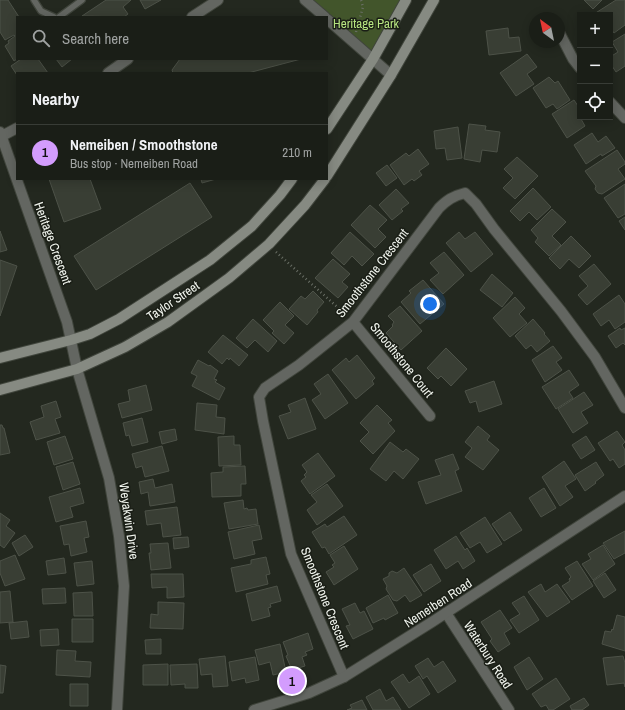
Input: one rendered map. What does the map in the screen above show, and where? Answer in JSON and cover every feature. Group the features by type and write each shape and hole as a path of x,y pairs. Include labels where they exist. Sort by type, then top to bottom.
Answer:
{"main road":[{"path":"328,127 373,59 406,0"},
{"path":"328,174 391,75 434,0"},
{"name":"Taylor Street","path":"0,358 90,334 165,290 210,260 252,226 291,180"},
{"name":"Taylor Street","path":"0,390 77,369 125,347 168,322 229,278 269,244 305,205 323,180"}],"street":[{"path":"194,16 218,0"},
{"path":"305,0 324,16"},
{"path":"328,20 391,75"},
{"path":"565,44 577,64"},
{"path":"109,72 127,60"},
{"path":"613,105 625,118"},
{"path":"1,135 16,128"},
{"name":"Heritage Crescent","path":"1,135 16,178"},
{"name":"Heritage Crescent","path":"17,180 67,322 71,340"},
{"name":"Smoothstone Crescent","path":"344,677 291,554 259,397 266,388 299,366 353,322 439,208 449,199 455,195 465,193 476,204 494,229 565,317 594,357 625,408"},
{"name":"Smoothstone Court","path":"353,322 430,416"},
{"name":"Weyakwin Drive","path":"71,340 77,369 110,478 119,536 124,586 118,710"},
{"name":"Nemeiben Road","path":"254,710 309,693 344,677 446,613 625,496"},
{"name":"Waterbury Road","path":"446,613 508,710"}],"lane":[{"path":"34,0 41,11 52,16"},
{"path":"60,16 82,0"}],"path":[{"path":"353,42 363,7 361,0"},
{"path":"280,255 343,312"}],"green space":[{"name":"Heritage Park","path":"305,0 406,0 373,59 328,20 328,16 323,16"}],"building":[{"path":"0,0 8,0 18,16 16,16 16,60 14,61 5,46 9,43 8,41 15,36 14,35 5,40 0,32"},
{"path":"106,0 131,0 123,7 128,14 125,16 82,16"},
{"path":"140,0 161,0 145,9"},
{"path":"584,0 602,0 593,9"},
{"path":"616,0 625,0 625,25 614,33 613,12 597,12"},
{"path":"508,28 509,38 519,37 521,51 489,55 486,31"},
{"path":"625,34 625,66 616,72 613,68 613,55 618,52 613,41"},
{"path":"527,54 537,67 527,74 534,84 516,96 500,73"},
{"path":"20,60 39,60 47,72 16,72 16,74 11,66"},
{"path":"57,60 71,60 62,67"},
{"path":"179,60 297,60 252,72 173,72 172,70"},
{"path":"549,77 555,83 558,81 570,100 557,109 553,104 546,108 533,88"},
{"path":"574,100 577,104 577,120 582,120 585,126 567,138 552,114"},
{"path":"469,124 486,126 485,130 500,132 497,152 482,150 480,162 464,159"},
{"path":"458,127 462,158 447,160 445,148 436,149 434,131"},
{"path":"592,133 598,142 606,136 615,148 602,156 601,154 586,164 574,145"},
{"path":"418,149 429,164 419,171 422,175 414,181 412,179 404,185 390,165 406,153 409,156"},
{"path":"617,150 625,162 625,164 618,169 625,179 602,194 598,193 595,189 596,186 585,171"},
{"path":"517,157 538,176 515,199 503,188 513,178 504,169"},
{"path":"387,165 397,178 386,186 376,173"},
{"path":"49,180 90,180 101,209 64,222"},
{"path":"201,180 212,180 202,183"},
{"path":"190,183 212,217 96,290 74,256"},
{"path":"625,184 625,214 618,218 604,198"},
{"path":"533,188 551,207 537,220 529,212 520,221 510,211"},
{"path":"396,189 409,203 401,209 403,211 392,220 379,205"},
{"path":"370,205 387,220 378,229 386,237 375,248 351,225"},
{"path":"552,209 566,222 552,236 561,245 549,256 535,242 538,238 531,230"},
{"path":"625,217 625,230 619,221"},
{"path":"0,231 7,250 0,252"},
{"path":"350,232 374,254 362,266 352,256 344,265 331,253"},
{"path":"459,232 465,239 475,232 493,254 471,272 446,243"},
{"path":"571,236 591,256 579,268 569,259 560,269 549,258"},
{"path":"444,252 464,275 443,294 430,280 439,273 430,263"},
{"path":"333,259 350,274 342,282 348,287 338,298 315,278"},
{"path":"0,260 17,266 0,316"},
{"path":"594,264 611,284 587,305 578,295 588,286 579,276"},
{"path":"492,274 513,293 502,307 480,290"},
{"path":"423,280 444,304 420,324 401,302 411,293 409,291"},
{"path":"313,291 324,302 307,325 289,309 301,296 305,299"},
{"path":"619,295 625,304 625,322 615,329 609,320 601,326 593,314"},
{"path":"515,297 525,308 519,314 527,323 510,337 493,318"},
{"path":"280,302 294,316 285,325 294,333 284,344 272,333 274,331 263,320"},
{"path":"400,306 422,331 401,350 386,333 393,326 392,325 394,322 388,316"},
{"path":"253,319 277,341 268,352 255,340 247,348 236,338"},
{"path":"533,319 550,341 537,352 531,345 526,349 515,336"},
{"path":"620,328 621,330 625,328 625,345 623,343 616,348 608,336"},
{"path":"223,335 248,355 239,366 230,358 229,360 227,358 222,364 208,352"},
{"path":"553,346 562,358 556,362 562,370 545,382 532,360"},
{"path":"446,348 467,369 451,386 441,376 438,379 427,368"},
{"path":"357,355 375,378 372,381 374,384 356,399 332,370 346,358 349,362"},
{"path":"198,360 209,366 210,365 218,371 214,379 217,380 215,382 225,388 219,400 192,386 197,376 191,373"},
{"path":"569,370 579,385 569,392 573,398 556,409 542,387"},
{"path":"328,374 348,403 325,419 312,400 321,394 314,384"},
{"path":"494,381 502,404 479,412 476,401 470,403 465,391"},
{"path":"146,385 152,410 122,418 118,404 130,401 128,390"},
{"path":"584,392 593,405 581,412 588,423 573,433 558,409"},
{"path":"305,398 316,429 288,439 279,416 291,412 288,405"},
{"path":"56,401 61,417 55,419 60,433 36,440 30,422 44,417 41,406"},
{"path":"197,403 217,405 216,417 225,418 224,434 195,430"},
{"path":"377,405 392,420 388,423 395,431 373,454 360,441 369,432 360,423"},
{"path":"142,418 148,442 132,446 129,435 126,436 123,423"},
{"path":"0,425 4,428 10,453 0,455"},
{"path":"478,426 490,436 487,440 499,450 483,470 465,457 472,448 465,442"},
{"path":"175,429 177,440 162,444 159,432"},
{"path":"617,431 625,442 622,445 625,450 625,464 619,468 613,459 610,461 598,443"},
{"path":"65,436 73,459 54,465 47,442"},
{"path":"234,436 234,445 240,445 241,465 219,466 218,437"},
{"path":"586,436 595,450 581,459 572,445"},
{"path":"390,442 403,452 406,449 419,459 403,479 394,471 386,481 370,469"},
{"path":"162,446 169,471 145,477 142,466 136,468 132,454"},
{"path":"318,453 335,476 310,494 301,481 306,477 304,475 307,472 302,465"},
{"path":"453,454 459,469 455,471 462,491 426,504 418,482 441,475 435,460"},
{"path":"564,461 576,479 565,486 573,497 560,506 542,477"},
{"path":"73,462 80,484 63,490 56,467"},
{"path":"596,462 604,475 585,491 575,475"},
{"path":"245,466 246,484 241,484 241,496 212,497 211,473 223,472 223,467"},
{"path":"153,479 155,488 172,484 175,502 150,506 148,492 141,494 139,482"},
{"path":"327,484 343,506 317,525 307,510 317,502 311,495"},
{"path":"80,488 84,503 70,507 73,517 56,522 49,497"},
{"path":"544,488 556,508 541,517 529,498"},
{"path":"243,500 244,509 256,509 258,524 229,529 224,503"},
{"path":"177,507 181,535 163,537 161,523 147,525 145,511"},
{"path":"510,512 522,530 504,541 492,524"},
{"path":"0,513 10,520 6,526 15,533 4,548 0,545"},
{"path":"344,516 357,535 329,554 325,547 322,548 312,532 325,524 327,527"},
{"path":"485,517 502,544 487,553 480,542 470,548 460,533"},
{"path":"86,521 89,537 84,538 87,552 71,556 69,544 64,545 60,526"},
{"path":"259,525 262,539 252,541 255,554 234,559 228,532"},
{"path":"625,531 625,553 614,559 603,543"},
{"path":"25,535 33,547 19,556 12,543"},
{"path":"456,536 465,550 467,548 475,561 463,569 458,561 446,569 434,550"},
{"path":"188,537 189,547 174,549 173,538"},
{"path":"168,543 171,568 151,570 149,553 151,553 150,544"},
{"path":"603,545 615,564 593,580 582,564 591,559 588,554"},
{"path":"344,546 358,569 334,585 326,572 334,567 332,565 335,563 330,555"},
{"path":"15,555 25,579 5,586 0,573 0,561"},
{"path":"266,557 270,574 266,575 268,584 236,592 231,568 251,564 251,560"},
{"path":"64,558 66,573 48,575 46,561"},
{"path":"92,561 94,584 77,586 74,563"},
{"path":"577,561 593,586 572,600 562,586 570,581 569,579 571,577 565,568"},
{"path":"431,564 441,581 424,592 413,575"},
{"path":"404,568 422,595 410,602 405,595 397,601 393,600 386,589 387,586 383,579 389,576 389,573 392,571 397,573"},
{"path":"605,573 616,590 604,598 593,581"},
{"path":"151,574 183,574 184,597 167,598 167,587 152,588"},
{"path":"541,584 545,592 557,584 570,602 547,617 528,592"},
{"path":"277,586 281,601 270,604 271,607 268,608 270,616 252,621 246,594"},
{"path":"65,588 66,603 43,604 42,589"},
{"path":"10,591 13,622 0,623 0,592"},
{"path":"92,592 93,616 74,616 73,593"},
{"path":"388,595 398,613 385,620 384,618 373,623 366,608"},
{"path":"524,596 539,620 519,633 510,620 520,614 512,603"},
{"path":"158,602 184,603 183,629 150,628 151,614 158,615"},
{"path":"355,603 360,613 364,611 373,629 353,639 346,626 350,625 342,609"},
{"path":"500,610 512,628 504,633 510,644 498,652 490,641 492,639 481,622"},
{"path":"617,615 625,617 625,651 602,644 605,631 611,632 612,629 613,630"},
{"path":"72,619 93,619 93,642 72,642"},
{"path":"27,621 29,637 11,639 9,623"},
{"path":"58,629 59,645 41,646 40,630"},
{"path":"308,633 313,649 305,652 307,655 302,657 305,666 292,670 286,656 288,655 283,642"},
{"path":"161,639 161,654 146,654 145,640"},
{"path":"280,644 286,672 273,675 270,662 259,665 255,650"},
{"path":"57,650 76,651 75,661 91,662 90,677 56,675"},
{"path":"225,656 228,686 213,687 212,674 201,675 199,659"},
{"path":"623,656 625,663 625,687 624,683 607,685 603,658"},
{"path":"255,657 259,680 246,683 245,678 232,681 229,662"},
{"path":"529,657 543,679 527,690 514,667"},
{"path":"428,658 434,667 443,661 456,681 438,693 427,676 423,679 415,666"},
{"path":"168,664 168,685 143,685 143,665"},
{"path":"197,664 198,688 185,688 185,684 171,685 170,665"},
{"path":"0,665 6,666 3,693 0,693"},
{"path":"403,674 409,683 419,676 430,694 409,708 391,682"},
{"path":"556,678 570,699 553,710 549,710 546,705 541,707 532,694"},
{"path":"70,684 88,684 88,706 70,706"},
{"path":"380,689 386,701 393,697 401,710 373,710 366,697"},
{"path":"584,698 589,705 582,710 572,710 570,706"},
{"path":"362,700 367,710 347,710 352,708 350,705"}],"place":[{"name":"Nemeiben / Smoothstone","path":"292,681"}]}
